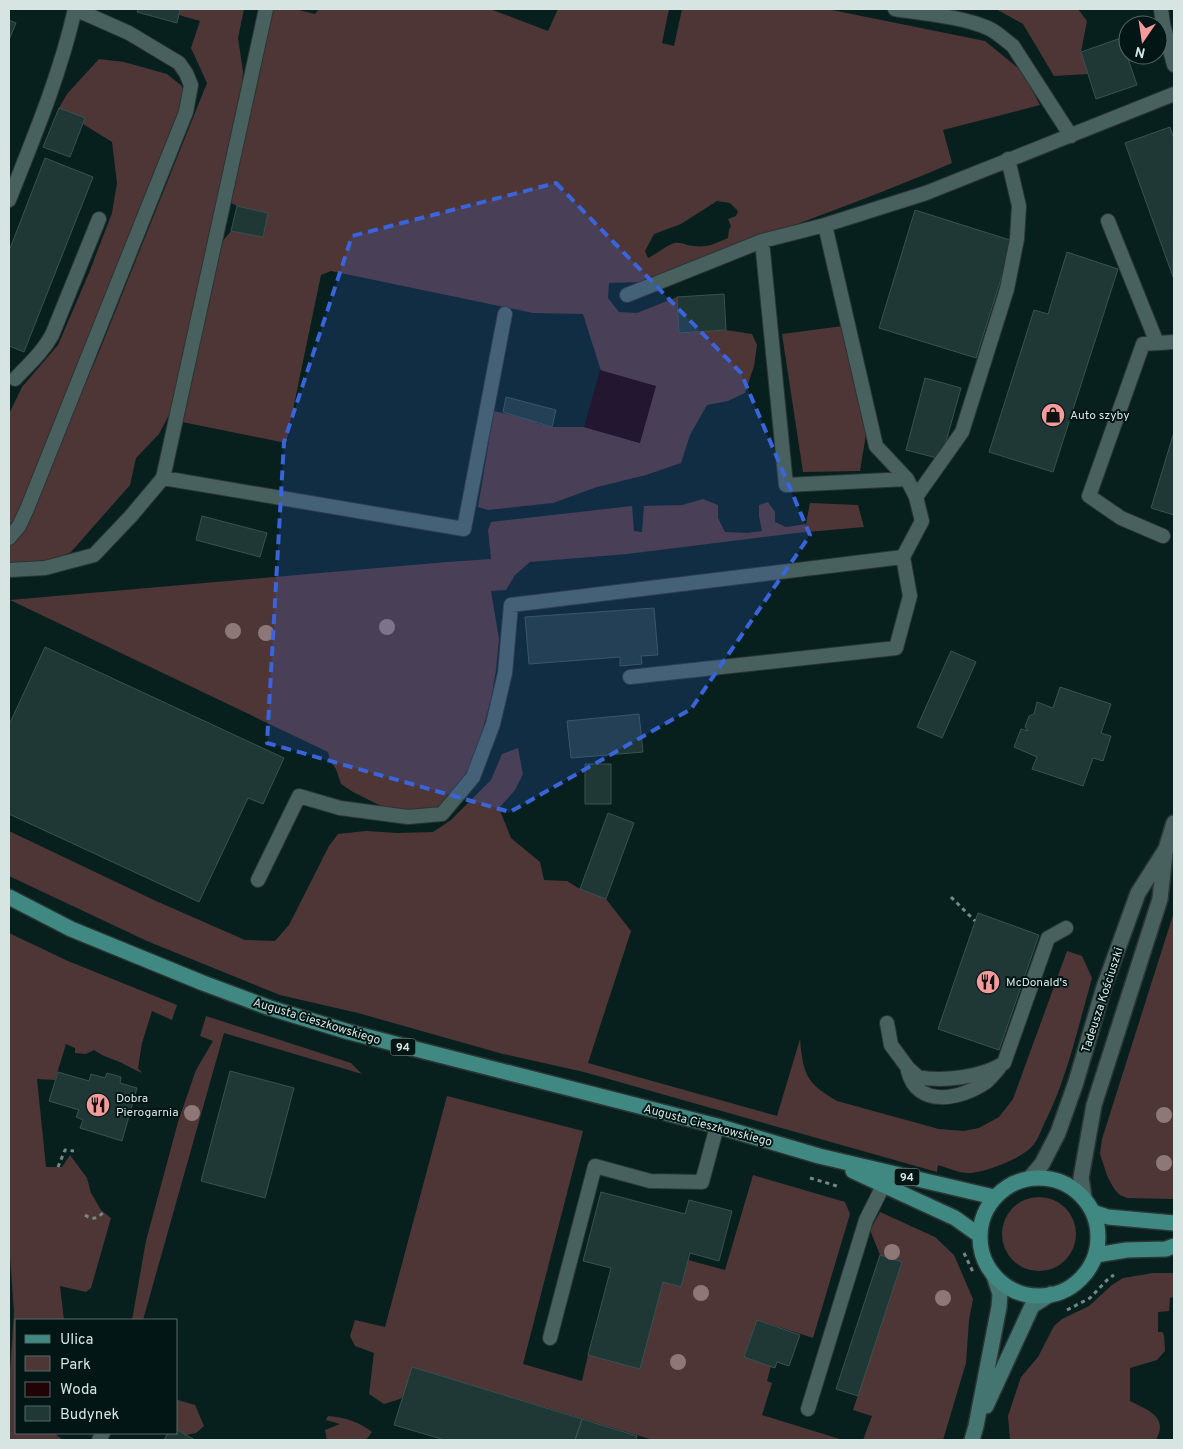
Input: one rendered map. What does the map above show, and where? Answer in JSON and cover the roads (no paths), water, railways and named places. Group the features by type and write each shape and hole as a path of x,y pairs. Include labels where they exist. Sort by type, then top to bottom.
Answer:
{"main road":[{"name":"Augusta Cieszkowskiego","path":"9,897 72,929 203,983 270,1008 386,1042 717,1126 816,1155 994,1197"},
{"name":"Augusta Cieszkowskiego","path":"816,1155 884,1184 955,1218 979,1235"},
{"path":"975,1432 1000,1294 994,1276 986,1264 981,1250 979,1235 981,1221 986,1208 994,1197 1005,1188 1017,1181 1030,1178 1050,1178 1059,1181 1084,1197 1093,1212 1098,1231 1098,1243 1096,1255 1088,1271 1076,1284 1060,1292 1042,1296 1024,1295 1008,1288 994,1276"},
{"path":"1093,1212 1108,1217 1174,1223"},
{"path":"1096,1255 1127,1250 1166,1249 1174,1246"},
{"path":"975,1432 1032,1306 1051,1294"}],"street":[{"name":"Tadeusza Kościuszki","path":"1084,1197 1081,1178 1094,1105 1160,899 1166,849 1174,823"},
{"name":"Tadeusza Kościuszki","path":"1030,1178 1042,1164 1058,1133 1076,1082 1104,987 1138,893 1166,849"}],"lane":[{"path":"9,200 56,79 75,9 130,33 179,63 186,72 191,85 186,112 27,509 19,526 9,538"},
{"path":"9,570 45,568 94,555 131,516 163,478 266,9"},
{"path":"896,9 964,20 989,28 1002,37 1013,46 1071,136"},
{"path":"1161,9 1174,65"},
{"path":"627,295 762,242 825,225 926,193 1174,94"},
{"path":"916,497 962,432 1007,289 1017,239 1019,206 1008,159"},
{"path":"11,381 44,349 52,335 99,219"},
{"path":"1108,221 1157,343"},
{"path":"630,677 896,648 910,596 903,557 922,521 916,497 907,479 876,446 825,225"},
{"path":"762,242 786,485 907,479"},
{"path":"163,478 464,529 505,314"},
{"path":"1163,536 1121,518 1089,496 1143,344 1174,342"},
{"path":"258,880 299,796 340,808 408,817 442,814 473,777 493,724 505,673 511,605 903,557"},
{"path":"887,1023 891,1045 908,1068 918,1077 941,1079 978,1074 995,1069 1004,1063 1048,938 1066,928"},
{"path":"550,1338 595,1166 650,1181 702,1182 717,1126"},
{"path":"808,1410 866,1220 884,1184"}],"water":[{"path":"600,370 656,386 640,443 584,427"}],"place":[{"name":"Auto szyby","path":"1053,415"},
{"name":"McDonald's","path":"988,982"},
{"name":"Dobra Pierogarnia","path":"98,1105"}]}
